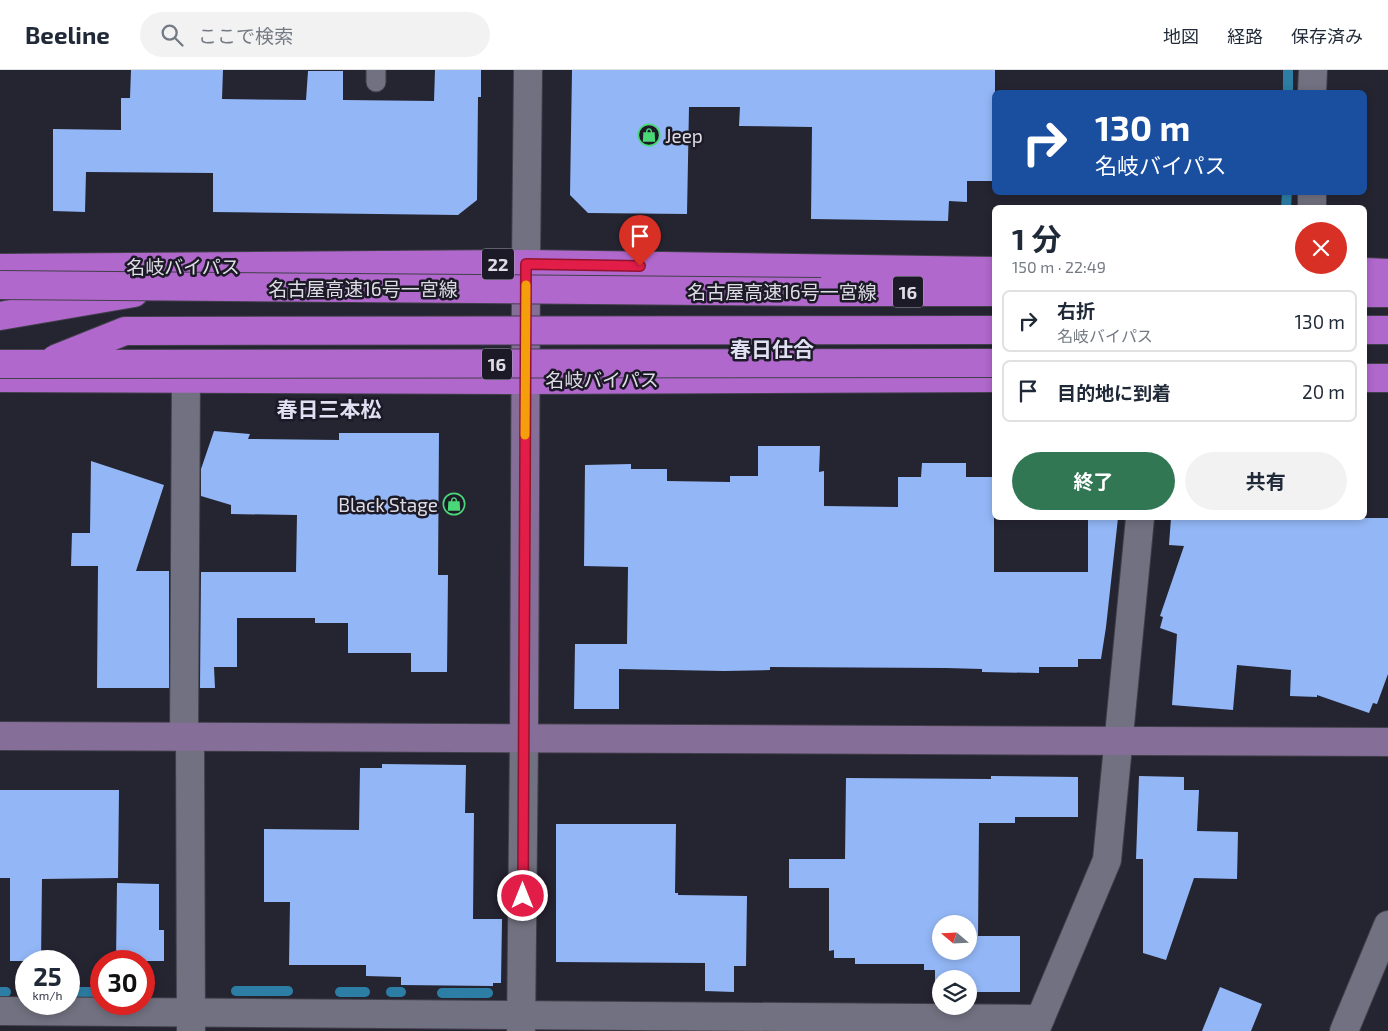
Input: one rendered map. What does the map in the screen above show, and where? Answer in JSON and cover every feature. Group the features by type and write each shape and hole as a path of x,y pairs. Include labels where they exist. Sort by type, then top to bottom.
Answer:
{"highway":[{"name":"名岐バイパス","path":"0,268 526,274"},
{"path":"0,316 198,282 735,268 992,271"},
{"path":"1367,272 1388,273"},
{"name":"名古屋高速16号一宮線","path":"0,285 992,292"},
{"path":"1367,293 1388,294"},
{"path":"42,364 125,331 992,330"},
{"path":"1367,330 1388,330"},
{"path":"1367,363 1388,363"},
{"name":"16","path":"0,364 992,364"},
{"name":"名岐バイパス","path":"0,378 526,380 992,378"},
{"path":"1367,378 1388,378"}],"street":[{"path":"522,1023 528,70"},
{"path":"1312,90 1313,70"},
{"path":"186,378 187,737 191,1022"},
{"path":"0,1011 191,1022 1038,1025 1107,860 1140,520"},
{"path":"0,736 1388,742"},
{"path":"1344,1031 1388,925"}],"building":[{"path":"131,70 223,70 222,99 306,100 308,71 343,71 343,100 434,101 435,70 481,70 481,97 478,97 477,200 458,215 213,212 213,173 86,172 85,212 53,211 53,129 121,130 121,98 130,98"},
{"path":"572,70 995,70 995,90 992,90 992,181 967,181 967,202 949,201 948,221 811,219 812,127 739,126 740,107 689,107 687,214 588,213 570,195"},
{"path":"214,431 250,434 248,439 339,440 339,433 439,433 438,575 448,575 447,672 411,672 411,653 348,653 348,623 315,623 315,618 237,618 237,667 214,667 215,688 200,688 201,572 296,572 297,515 231,514 231,505 201,496 201,469"},
{"path":"758,446 820,446 819,472 824,471 824,506 898,507 898,477 921,477 922,463 966,463 966,477 992,477 994,572 1088,572 1088,520 1118,520 1101,659 1078,659 1078,667 1039,667 1039,673 982,672 982,669 946,668 770,667 770,670 724,671 619,669 619,709 574,709 575,644 627,644 628,567 584,566 585,465 631,464 631,469 667,469 667,481 730,482 730,476 758,476"},
{"path":"91,461 164,485 136,571 169,571 169,688 97,688 98,566 71,566 72,533 90,533"},
{"path":"1367,518 1388,518 1388,674 1377,704 1373,703 1369,713 1317,695 1317,697 1290,696 1291,670 1237,665 1233,710 1172,705 1177,634 1160,628 1163,617 1160,616 1184,546 1169,545 1171,520 1367,520"},
{"path":"382,764 466,765 465,813 474,813 473,919 502,919 501,983 493,983 493,986 401,985 401,977 366,976 366,965 289,965 290,902 264,902 264,829 359,830 360,768 382,768"},
{"path":"991,776 1078,777 1078,817 1015,817 1015,823 979,823 978,936 1020,936 1020,992 977,992 977,970 924,970 924,964 855,964 855,958 834,958 834,950 829,951 829,888 789,888 789,859 845,859 846,778 991,779"},
{"path":"1139,776 1184,777 1184,790 1199,790 1197,831 1238,832 1237,879 1194,878 1166,960 1143,953 1143,859 1136,859"},
{"path":"0,790 119,790 118,878 42,879 41,950 15,950 15,961 10,961 10,878 0,878"},
{"path":"556,824 676,824 675,893 678,893 678,895 747,896 746,966 734,966 734,992 705,991 705,963 556,962"},
{"path":"117,883 159,884 159,930 164,930 164,961 155,961 155,950 116,950"},
{"path":"1220,987 1262,1004 1251,1031 1202,1031"}],"waterway":[{"path":"1288,70 1288,90"},
{"path":"1286,205 1287,195"},
{"path":"236,991 288,991"},
{"path":"0,992 6,992"},
{"path":"80,992 90,992"},
{"path":"340,992 365,992"},
{"path":"391,992 401,992"},
{"path":"442,993 488,993"}],"slow traffic":[{"path":"525,435 526,285"}],"place":[{"name":"Jeep","path":"649,135"},
{"name":"Black Stage","path":"454,504"}],"district":[{"name":"春日仕合","path":"772,348"},
{"name":"春日三本松","path":"329,408"}],"route":[{"path":"523,896 526,264 640,266"}]}
